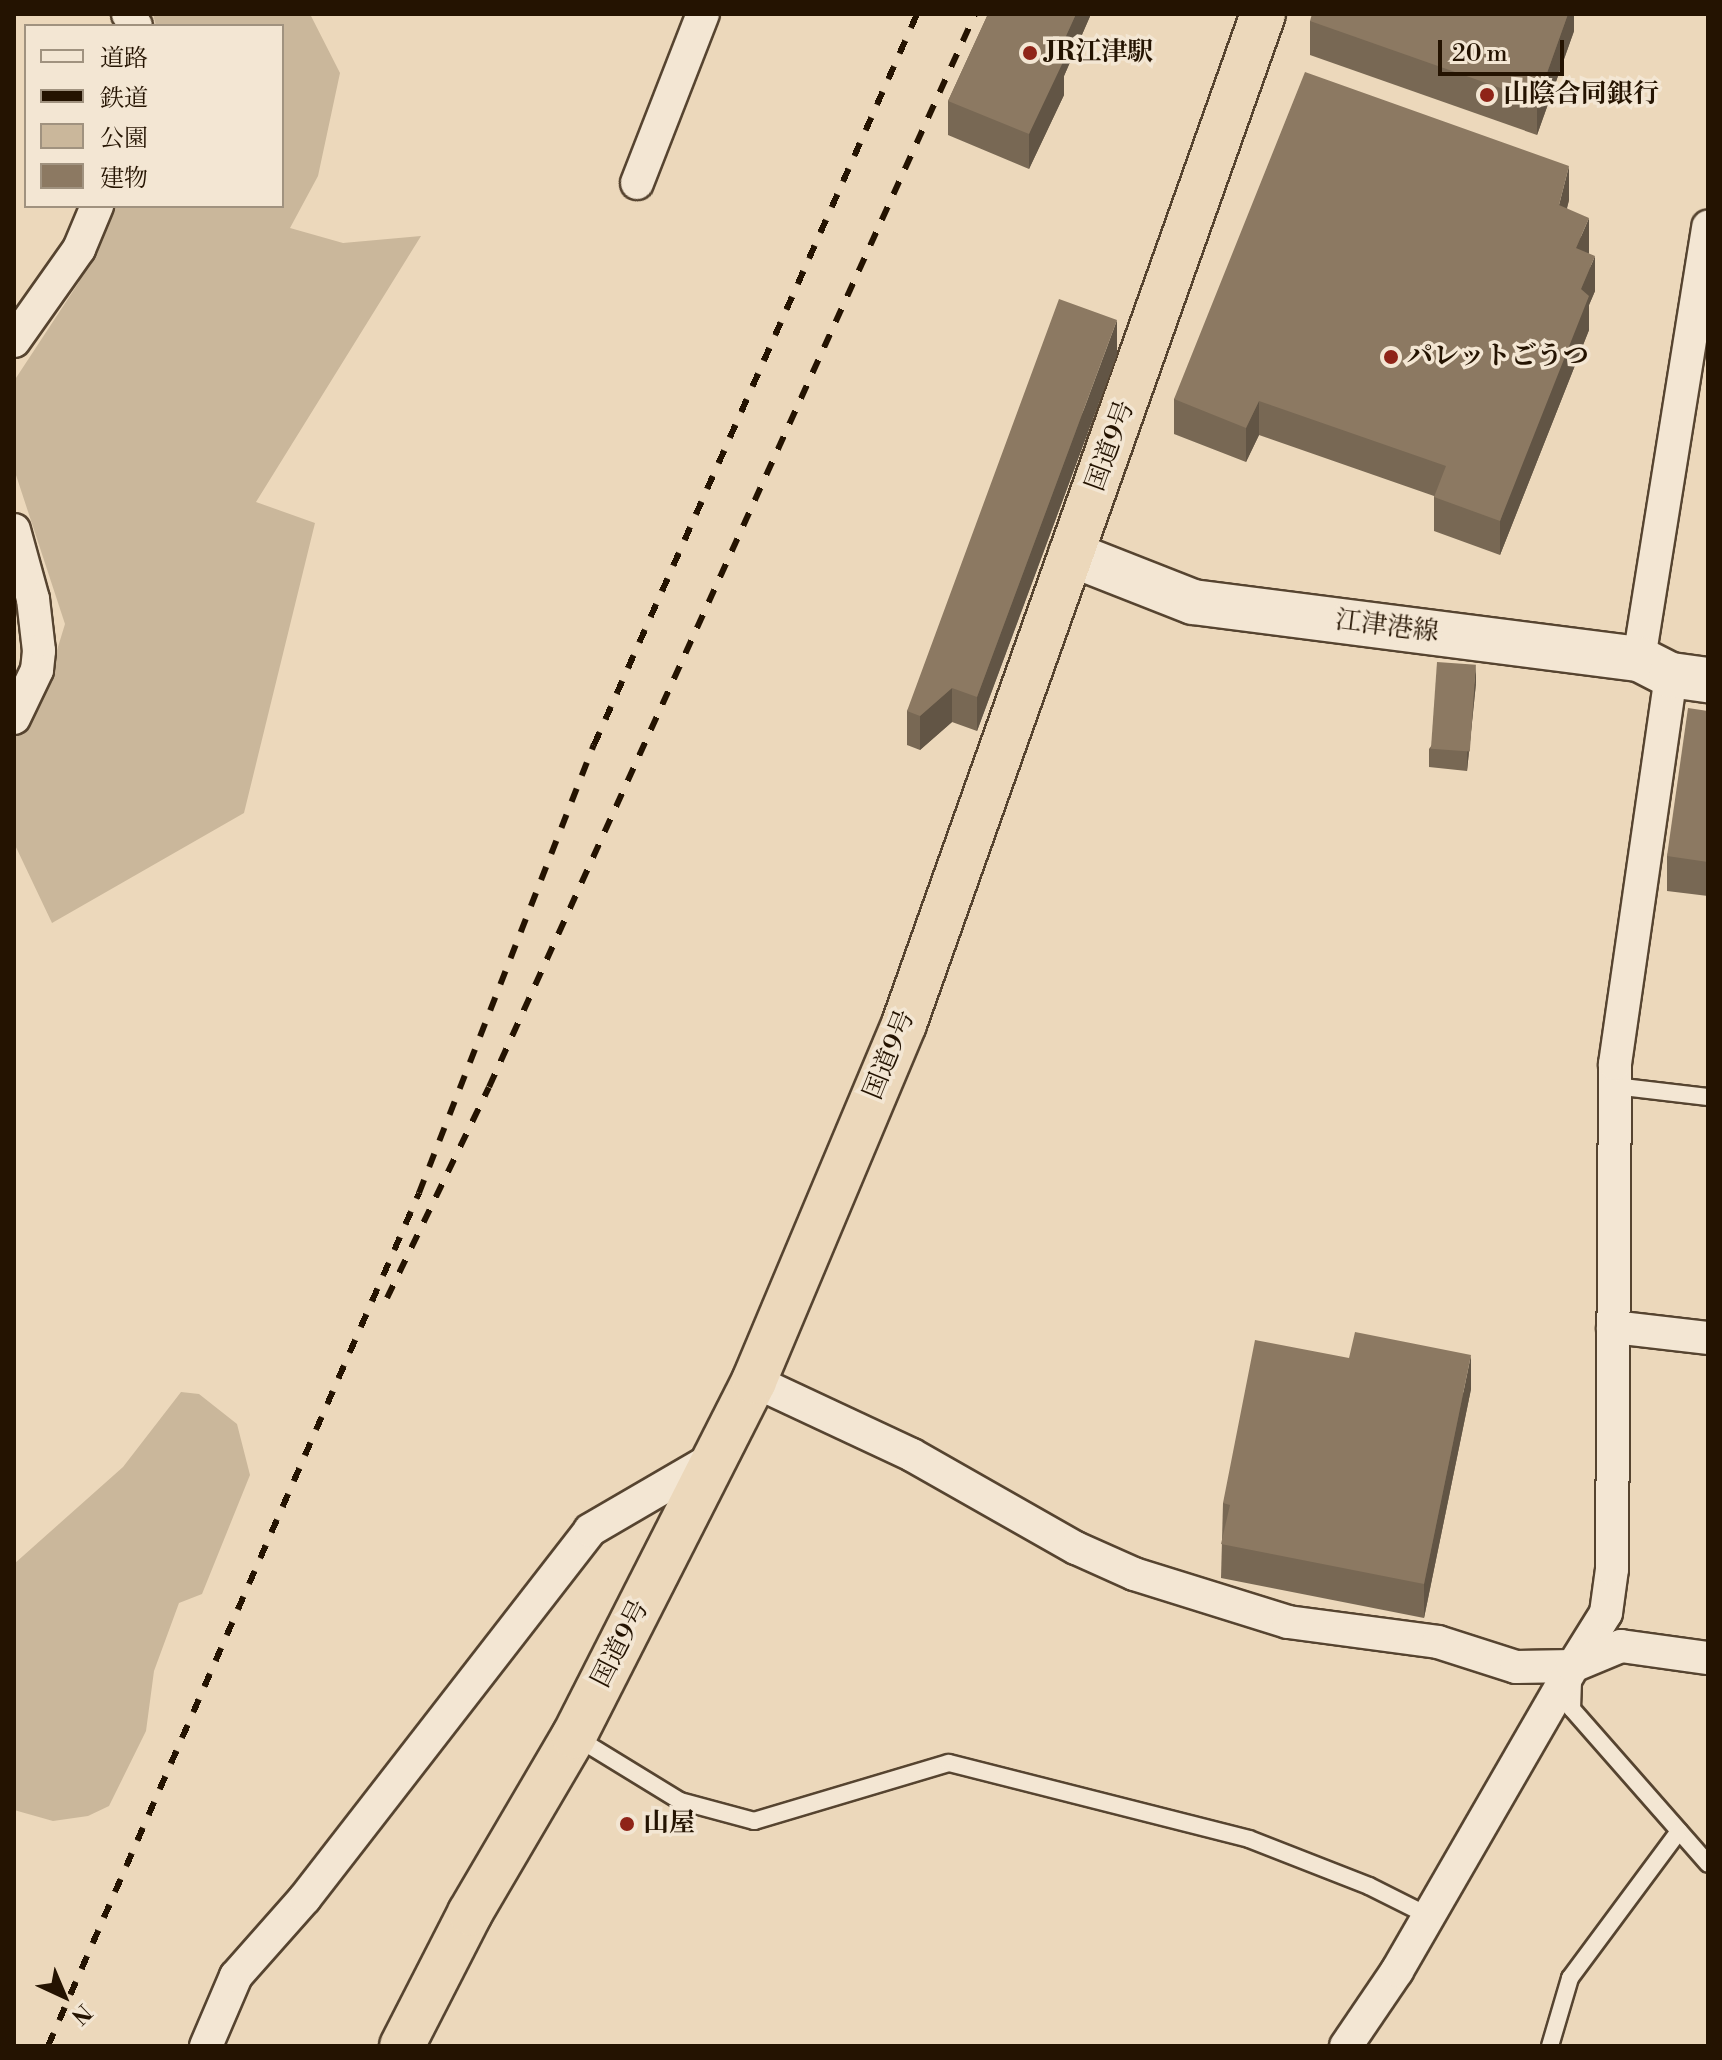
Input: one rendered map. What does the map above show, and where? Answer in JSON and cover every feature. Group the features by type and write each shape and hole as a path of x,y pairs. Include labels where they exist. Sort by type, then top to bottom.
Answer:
{"highway":[{"name":"国道9号","path":"402,2046 470,1913 574,1736 754,1381 904,1024 1263,14"}],"main road":[{"name":"江津港線","path":"1071,554 1193,602 1673,671"}],"street":[{"path":"637,183 703,14"},
{"path":"14,341 79,249 96,208"},
{"path":"1346,2046 1397,1971 1606,1613 1612,1569 1614,1086 1673,671 1708,226"},
{"path":"14,530 31,589 39,651 37,670 14,718"},
{"path":"1613,1327 1708,1338"},
{"path":"754,1381 912,1455 1076,1548 1134,1574 1288,1622 1438,1642 1516,1667 1573,1666 1621,1646 1708,1658"},
{"path":"206,2046 236,1976 305,1898 590,1530 717,1456"}],"lane":[{"path":"1614,1086 1708,1097"},
{"path":"1573,1666 1572,1709 1708,1864"},
{"path":"574,1736 680,1801 754,1821 949,1763 1249,1839 1369,1886 1427,1915"},
{"path":"1550,2046 1570,1978 1679,1831"}],"green space":[{"path":"153,14 310,14 340,73 318,176 290,228 343,243 421,236 256,502 315,523 244,813 52,923 14,843 14,736 43,696 65,624 14,469 14,381 79,282 103,208 284,208 284,24 156,24"},
{"path":"181,1392 199,1394 237,1424 250,1475 202,1594 179,1603 154,1671 146,1731 109,1806 88,1816 53,1821 14,1810 14,1564 123,1467"}],"building":[{"name":"JR江津駅","path":"988,14 1076,14 1056,58 1064,60 1029,134 948,101"},
{"path":"1312,14 1568,14 1537,101 1310,21"},
{"name":"パレットごうつ","path":"1305,72 1569,166 1559,205 1589,218 1576,248 1595,256 1581,289 1589,296 1500,521 1434,497 1446,466 1259,401 1246,428 1174,399"},
{"path":"1059,299 1117,320 977,697 952,688 920,716 907,711"},
{"path":"1437,662 1476,665 1470,752 1431,749"},
{"path":"1688,708 1708,711 1708,862 1667,856"},
{"path":"1355,1332 1471,1355 1424,1584 1221,1544 1230,1505 1223,1503 1255,1340 1349,1358"}],"railway":[{"path":"48,2046 419,1193 594,745 917,14"},
{"path":"387,1298 489,1087 975,14"}],"place":[{"name":"JR江津駅","path":"1030,53"},
{"name":"山陰合同銀行","path":"1487,95"},
{"name":"パレットごうつ","path":"1391,357"},
{"name":"山屋","path":"627,1824"}]}
